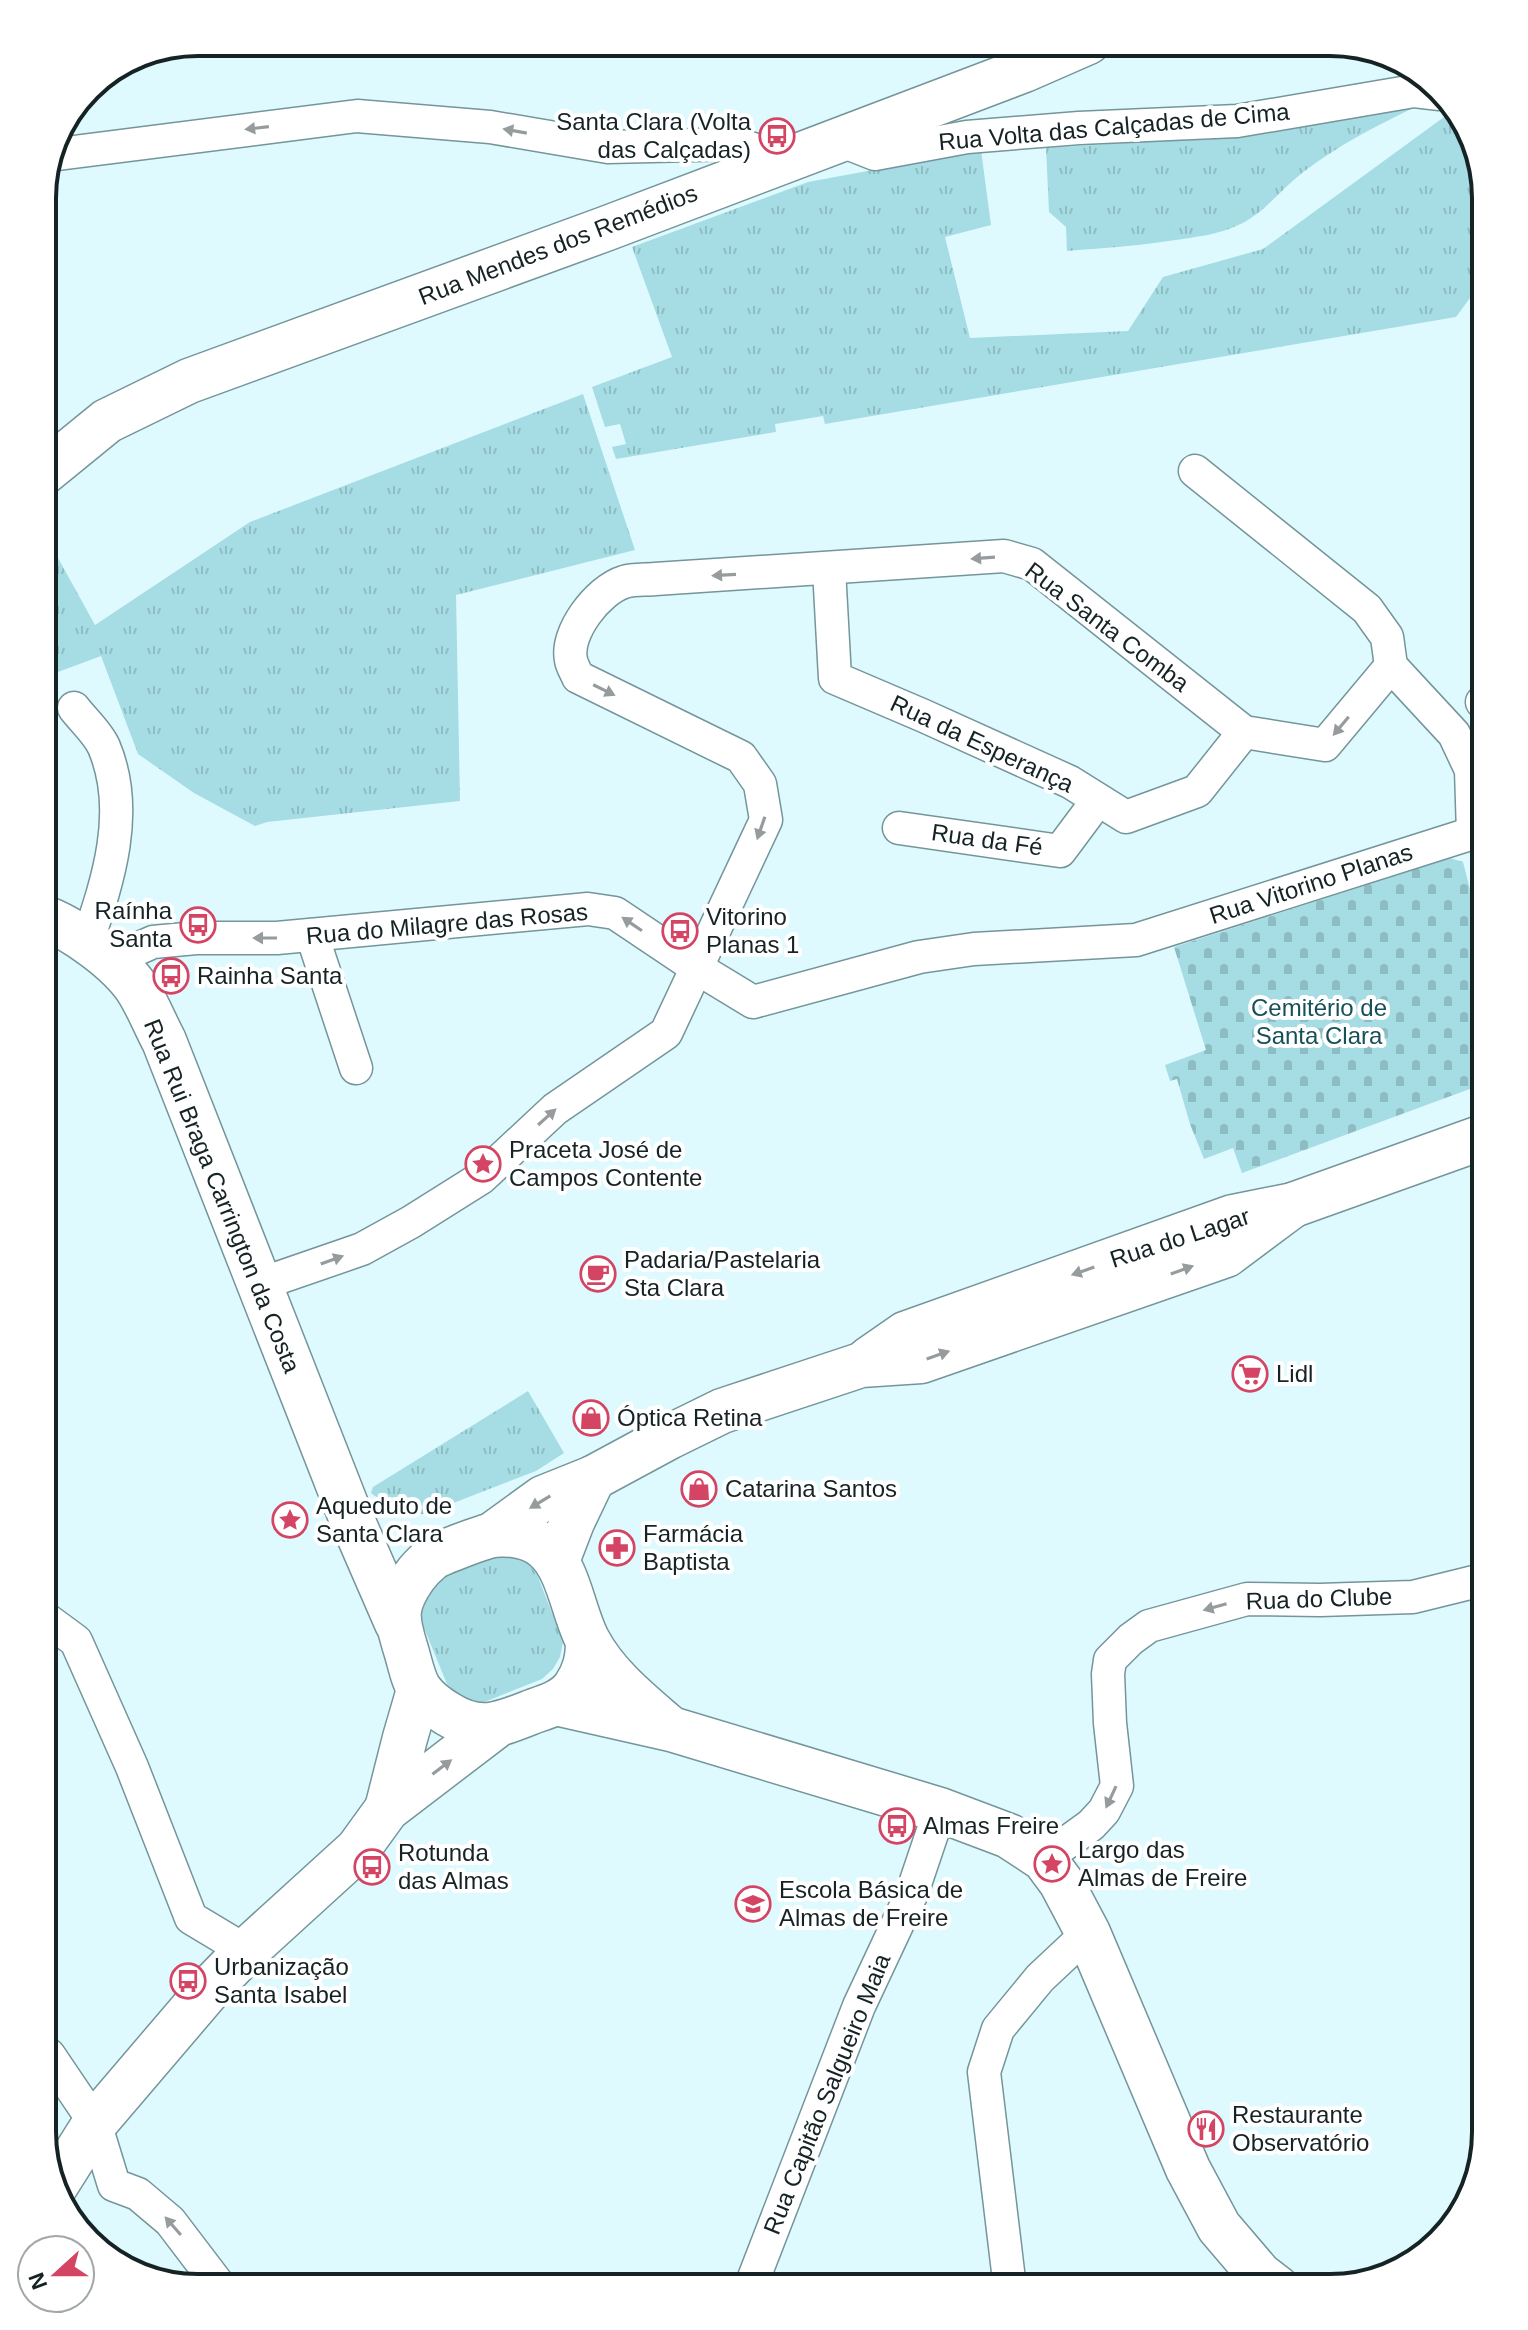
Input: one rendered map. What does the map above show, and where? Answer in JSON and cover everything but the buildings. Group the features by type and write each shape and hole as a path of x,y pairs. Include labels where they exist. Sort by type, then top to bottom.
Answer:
{"street":[{"name":"Rua Mendes dos Remédios","path":"56,463 107,421 189,381 605,229 1056,56"},
{"name":"Rua Volta das Calçadas de Cima","path":"837,139 875,154 967,137 1237,121 1414,91 1425,92"},
{"path":"64,153 357,116 490,127 608,147 737,144 785,159"},
{"path":"1195,471 1367,609 1387,637 1391,666 1454,734 1472,777"},
{"name":"Rua Santa Comba","path":"697,968 766,820 760,784 741,757 578,677 570,658 575,634 590,607 606,591 624,582 1004,556 1032,564 1244,732 1325,745 1391,666"},
{"name":"Rua da Esperança","path":"829,569 835,678 1070,782 1126,817 1197,791 1244,732"},
{"path":"74,708 103,745 114,785 115,833 108,874 102,954"},
{"name":"Rua da Fé","path":"899,828 1060,851 1098,800"},
{"name":"Rua Vitorino Planas","path":"1136,940 1472,835"},
{"name":"Rua do Milagre das Rosas","path":"102,954 135,950 153,942 196,938 277,938 588,909 615,913 753,1002 919,957 974,949 1136,940"},
{"name":"Rua Rui Braga Carrington da Costa","path":"56,922 102,954 137,989 164,1041 350,1515 397,1623"},
{"path":"312,935 356,1068"},
{"path":"258,1285 362,1249 481,1178 555,1109 666,1033 697,968"},
{"name":"Rua do Lagar","path":"492,1535 543,1498 593,1478 722,1411 861,1365 921,1361 1024,1309 1233,1217 1293,1205 1472,1141"},
{"path":"557,1561 593,1478"},
{"path":"350,1515 433,1557"},
{"path":"497,1725 477,1726 457,1720 436,1707 419,1690 397,1623 406,1588 433,1557 492,1535 514,1535 534,1540 557,1561 588,1641 621,1687 671,1729"},
{"name":"Rua do Clube","path":"1044,1859 1091,1825 1104,1811 1117,1786 1110,1723 1110,1660 1149,1626 1247,1599 1413,1597 1472,1582"},
{"path":"56,1626 76,1641 132,1767 191,1918 246,1951"},
{"path":"63,2174 95,2123 203,1995 246,1951 358,1849 387,1809 497,1725 556,1703 573,1690 588,1661 588,1641"},
{"path":"387,1809 419,1690"},
{"path":"556,1703 671,1729 940,1810 1009,1836 1044,1859 1061,1882 1088,1933 1188,2169 1219,2227 1259,2274"},
{"name":"Rua Capitão Salgueiro Maia","path":"755,2274 859,2006 912,1893 940,1810"},
{"path":"1008,2274 984,2072 998,2029 1040,1978 1088,1933"},
{"path":"56,2065 95,2123 114,2185 138,2194 170,2221 210,2274"}],"green space":[{"path":"1412,104 1413,108 1329,154 1302,173 1255,215 1223,231 1154,243 1067,251 1066,227 1049,212 1046,148 1236,136"},
{"path":"1446,116 1448,119 1464,153 1472,198 1472,295 1456,317 825,424 823,416 775,424 776,432 616,459 612,447 626,444 620,424 605,427 592,387 672,357 632,247 808,182 981,150 991,225 945,237 970,338 1128,331 1163,277 1263,249"},
{"path":"583,394 635,550 456,595 460,801 267,822 255,826 194,793 138,754 101,656 56,673 56,554 95,625 250,522"},
{"name":"Cemitério de Santa Clara","path":"1450,858 1463,862 1472,897 1472,1088 1242,1173 1233,1148 1204,1159 1177,1079 1170,1081 1165,1065 1206,1050 1174,947"},
{"path":"528,1391 564,1453 536,1471 425,1514 396,1509 371,1493 373,1487"},
{"path":"499,1553 514,1555 527,1562 537,1574 563,1642 560,1657 542,1679 482,1703 457,1695 447,1684 419,1616 420,1603 442,1575"}],"place":[{"name":"Santa Clara (Volta das Calçadas)","path":"777,136"},
{"name":"Raínha Santa","path":"198,925"},
{"name":"Vitorino Planas 1","path":"680,931"},
{"name":"Rainha Santa","path":"171,976"},
{"name":"Praceta José de Campos Contente","path":"483,1164"},
{"name":"Padaria/Pastelaria Sta Clara","path":"598,1274"},
{"name":"Lidl","path":"1250,1374"},
{"name":"Óptica Retina","path":"591,1418"},
{"name":"Catarina Santos","path":"699,1489"},
{"name":"Aqueduto de Santa Clara","path":"290,1520"},
{"name":"Farmácia Baptista","path":"617,1548"},
{"name":"Almas Freire","path":"897,1826"},
{"name":"Largo das Almas de Freire","path":"1052,1864"},
{"name":"Rotunda das Almas","path":"372,1867"},
{"name":"Escola Básica de Almas de Freire","path":"753,1904"},
{"name":"Urbanização Santa Isabel","path":"188,1981"},
{"name":"Restaurante Observatório","path":"1206,2129"}]}
